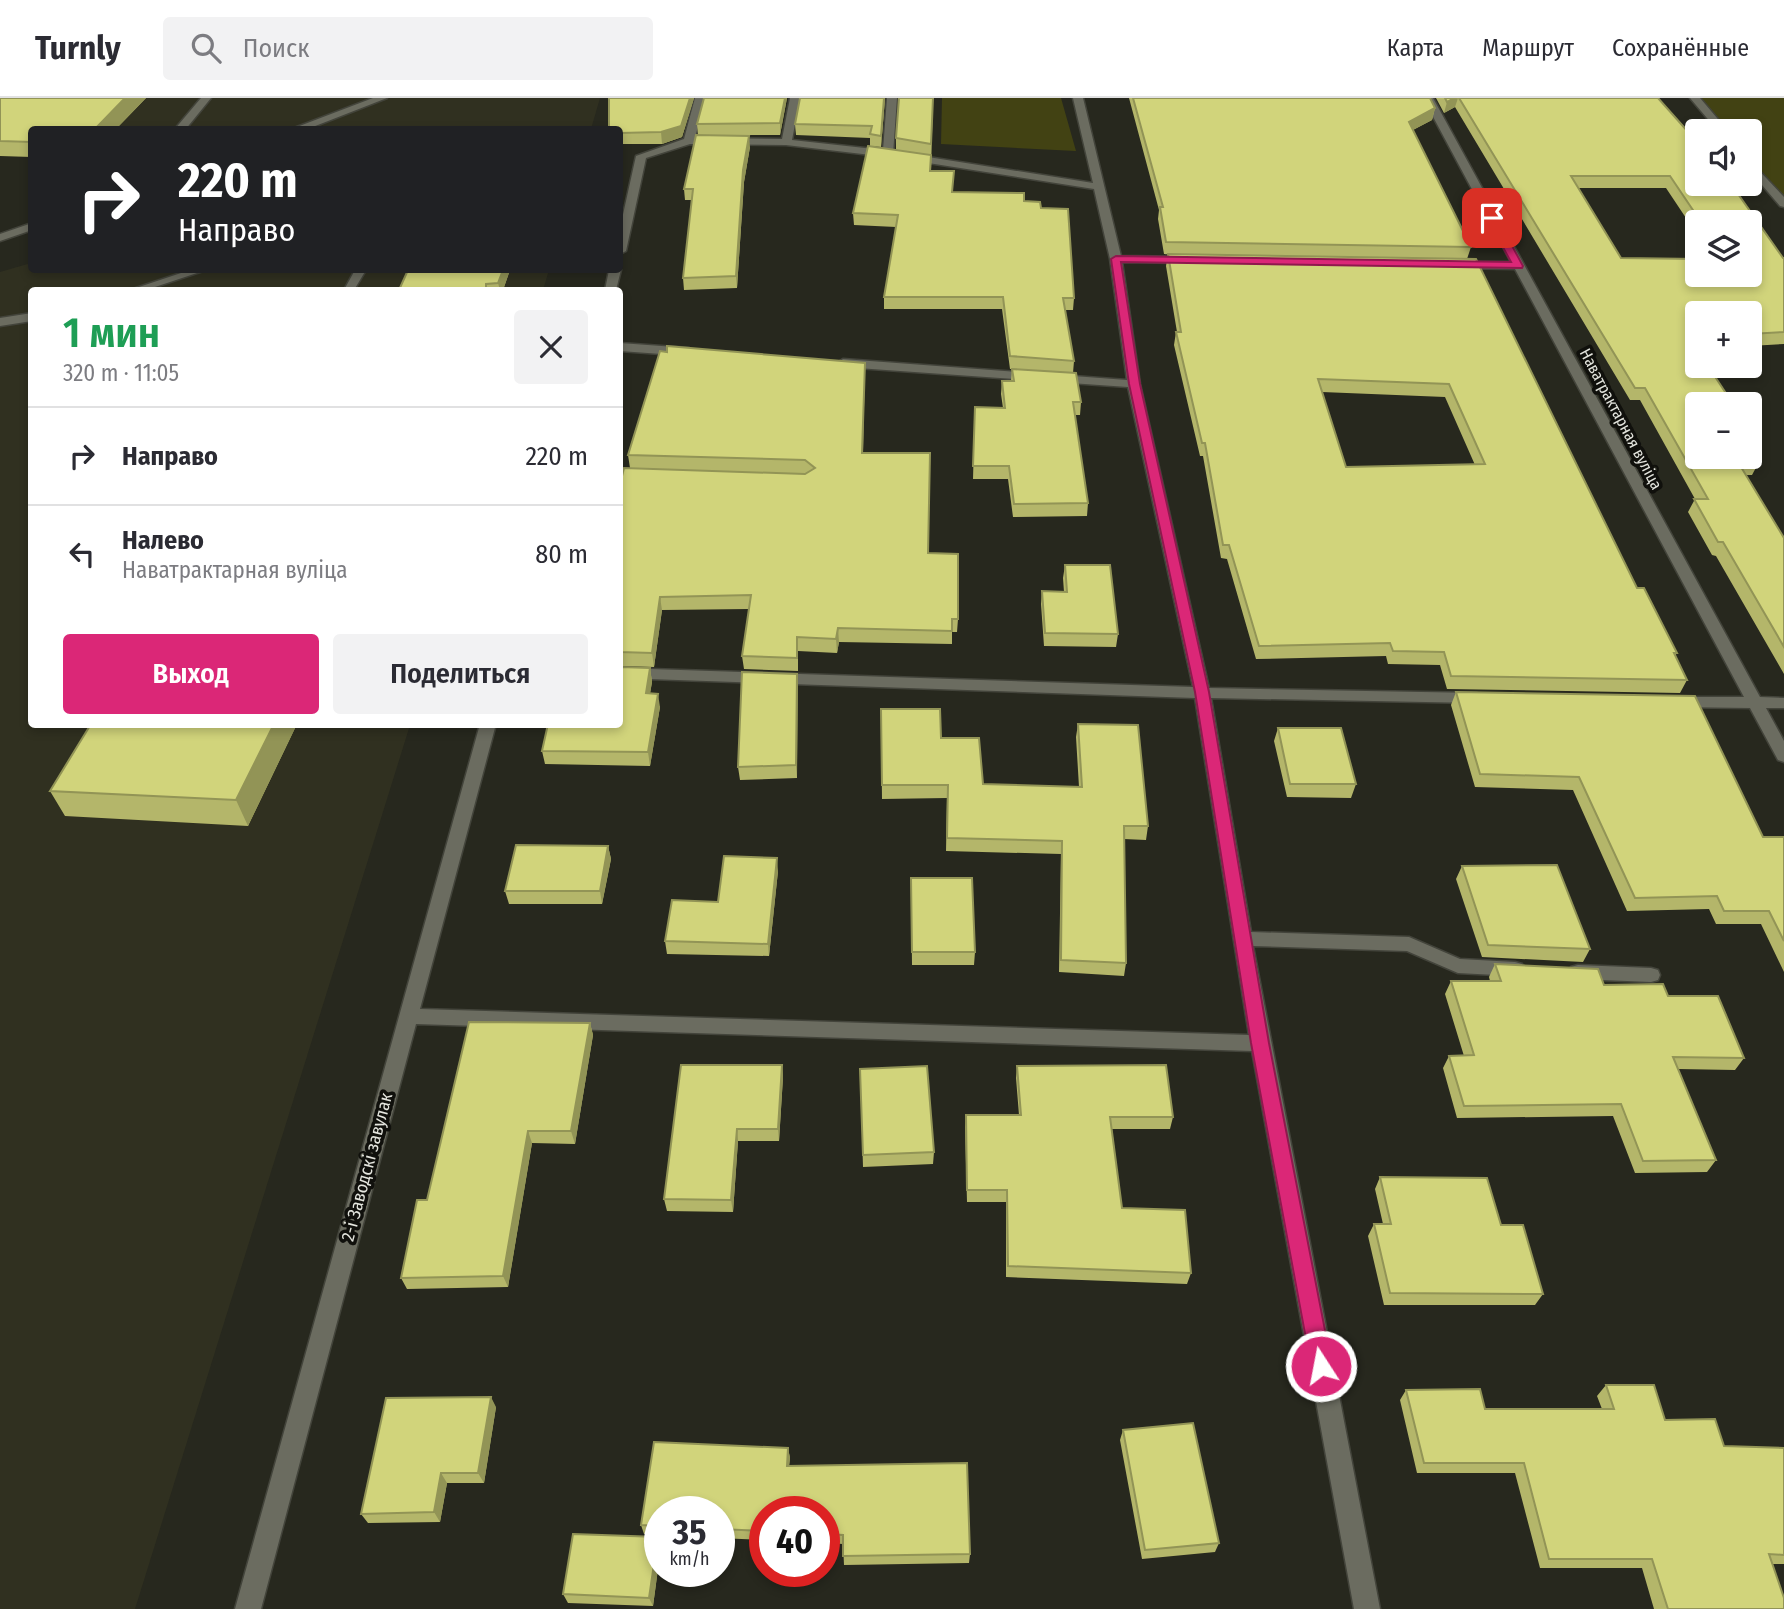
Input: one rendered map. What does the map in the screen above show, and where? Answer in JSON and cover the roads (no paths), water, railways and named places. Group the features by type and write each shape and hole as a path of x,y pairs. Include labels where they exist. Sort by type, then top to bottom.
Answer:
{"street":[{"path":"182,126 206,98"},
{"path":"305,126 382,98"},
{"path":"689,141 700,98"},
{"path":"786,142 795,98"},
{"path":"888,154 892,98"},
{"path":"1078,98 1116,259 1134,384 1202,692 1260,1043 1367,1609"},
{"name":"Наватрактарная вуліца","path":"1428,98 1784,756"},
{"path":"1695,98 1713,119"},
{"path":"623,238 641,156 689,141 786,142 888,154 1100,187"},
{"path":"1762,177 1784,204"},
{"path":"623,189 634,188"},
{"path":"0,238 28,228"},
{"path":"1116,259 1199,260"},
{"path":"1449,265 1518,266"},
{"path":"146,287 190,273"},
{"path":"0,322 28,318"},
{"path":"623,347 703,353"},
{"path":"828,362 1134,384"},
{"path":"623,673 1202,692 1492,698"},
{"path":"1658,701 1784,703"},
{"name":"2-і Заводскі завулак","path":"248,1609 487,728"},
{"path":"1243,939 1409,944 1458,966 1527,970"},
{"path":"1555,971 1651,975"},
{"path":"408,1016 1260,1043"}]}
